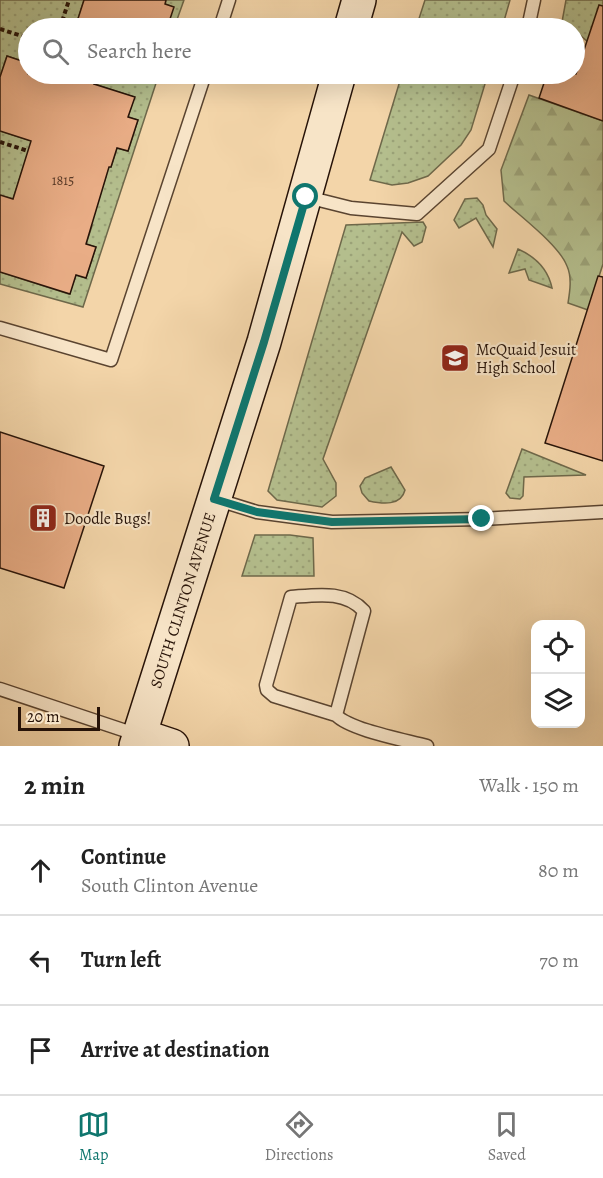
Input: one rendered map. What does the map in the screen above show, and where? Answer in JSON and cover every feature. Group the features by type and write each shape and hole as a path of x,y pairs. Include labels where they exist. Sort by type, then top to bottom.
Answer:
{"street":[{"path":"354,18 358,0"},
{"name":"SOUTH CLINTON AVENUE","path":"137,741 270,323 336,84"},
{"path":"137,741 172,746"}],"lane":[{"path":"223,18 229,0"},
{"path":"530,18 534,0"},
{"path":"0,328 111,360 202,84"},
{"path":"306,197 351,208 417,214 489,149 511,84"},
{"path":"214,499 257,512 332,522 482,519 603,512"},
{"path":"336,715 364,611 359,605 332,593 291,597 266,685 267,690 274,696 336,715 341,720 369,730 427,746"},
{"path":"0,689 137,741"}],"path":[{"path":"63,18 69,0"},
{"path":"0,29 18,35"},
{"path":"0,142 28,151"}],"green space":[{"path":"0,0 84,0 78,18 18,18 18,60 7,56 0,77"},
{"path":"166,0 184,0 178,18 170,18 173,7 165,4"},
{"path":"425,0 510,0 505,18 419,18"},
{"path":"566,0 603,0 603,46 585,39 585,18 563,18"},
{"path":"94,84 156,84 83,307 0,284 0,272 69,294 76,275 86,278 96,247 86,244 92,226 81,222 94,215 106,176 100,164 111,167 117,148 128,151 138,120 128,117 134,97"},
{"path":"399,84 485,84 471,130 461,145 428,176 408,183 392,185 370,180"},
{"path":"529,95 603,121 603,264 588,310 568,303 570,275 563,258 539,232 504,201 501,170"},
{"path":"0,131 32,141 13,199 0,195"},
{"path":"477,198 497,229 493,247 476,218 459,228 454,220 465,199"},
{"path":"423,222 426,227 422,242 414,246 402,232 323,459 336,483 336,496 322,507 277,500 268,491 346,225"},
{"path":"518,249 540,264 548,275 552,288 529,280 525,269 509,273"},
{"path":"522,449 586,475 524,477 523,496 520,499 510,498 506,493"},
{"path":"391,467 405,490 403,495 391,503 369,501 362,493 360,486 365,478"},
{"path":"255,535 290,535 313,538 314,576 242,576"}],"building":[{"path":"84,0 166,0 165,4 174,7 170,18 78,18"},
{"path":"599,5 603,6 603,121 539,98 544,84 585,84 585,47"},
{"path":"7,56 18,60 18,84 94,84 135,97 128,117 138,120 128,151 117,148 111,167 109,167 86,244 96,247 86,278 76,275 70,294 0,272 0,195 13,199 31,141 0,131 0,77"},
{"name":"McQuaid Jesuit High School","path":"598,276 603,277 603,461 545,443"},
{"name":"Doodle Bugs!","path":"0,432 104,466 64,588 0,568"}],"place":[{"name":"McQuaid Jesuit High School","path":"455,358"},
{"name":"Doodle Bugs!","path":"43,518"}],"route":[{"path":"306,197 279,293 214,499 257,512 332,522 482,519"}]}
